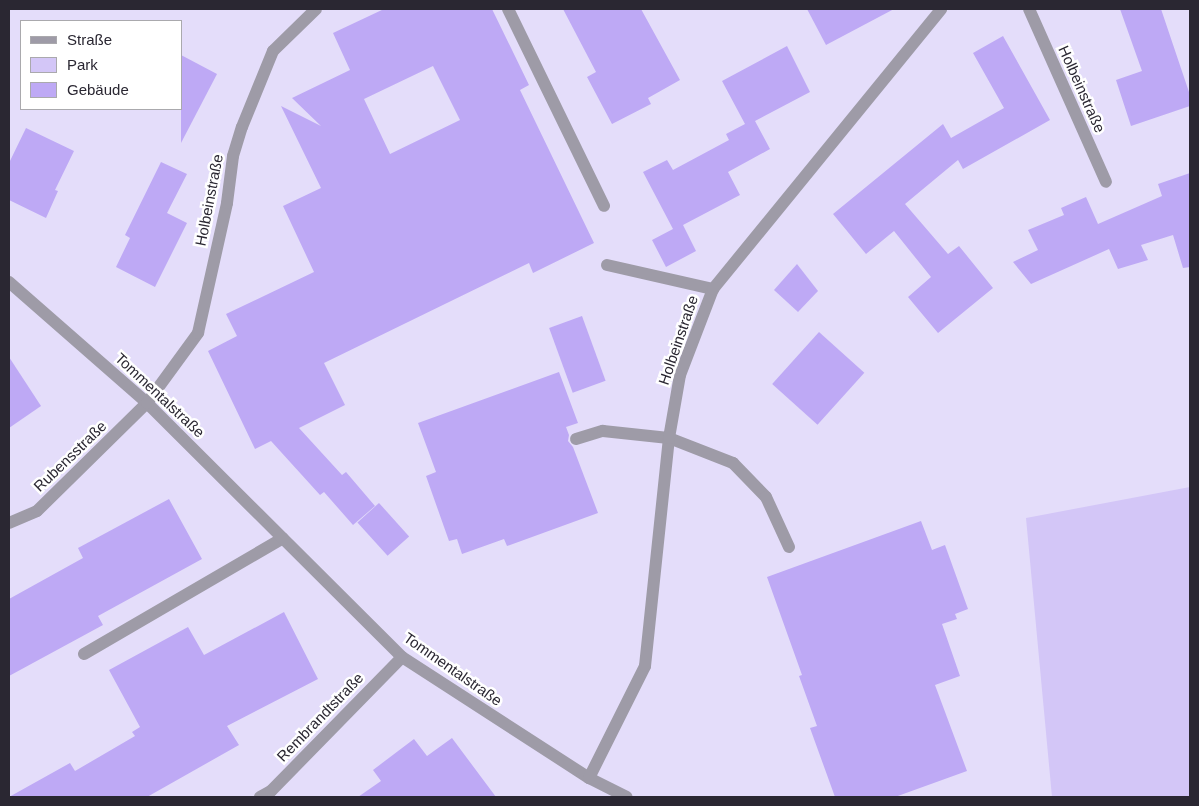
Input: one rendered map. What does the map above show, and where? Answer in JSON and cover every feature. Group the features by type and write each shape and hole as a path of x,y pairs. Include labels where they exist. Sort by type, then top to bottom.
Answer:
{"street":[{"name":"Holbeinstraße","path":"147,403 198,333 227,203 233,156 242,127 273,51 316,9"},
{"path":"508,9 604,206"},
{"name":"Holbeinstraße","path":"588,778 645,666 669,438 680,375 713,289 941,9"},
{"name":"Holbeinstraße","path":"1029,9 1106,182"},
{"path":"607,265 713,289"},
{"name":"Tommentalstraße","path":"9,282 147,403 402,657 588,778 627,797"},
{"name":"Rubensstraße","path":"9,523 37,510 147,403"},
{"path":"576,439 603,431 669,438 733,463 766,497 789,547"},
{"path":"84,654 283,538"},
{"name":"Rembrandtstraße","path":"260,797 270,791 402,657"}],"green space":[{"path":"1190,487 1190,797 1052,797 1026,518"}],"building":[{"path":"384,9 492,9 529,85 520,90 594,243 533,273 529,263 324,363 345,405 299,428 342,475 346,472 375,506 353,525 324,492 320,495 271,441 255,449 208,351 237,336 226,314 314,272 283,206 321,188 281,106 321,126 292,98 350,70 333,33","holes":["433,66 460,120 390,154 364,99"]},
{"path":"563,9 641,9 680,80 648,98 651,104 612,124 587,77 596,72"},
{"path":"807,9 894,9 826,45"},
{"path":"1120,9 1161,9 1190,95 1190,106 1131,126 1116,80 1142,71"},
{"path":"1003,36 1050,120 963,169 958,160 905,204 948,254 959,246 993,288 938,333 908,297 931,277 894,231 866,254 833,214 943,124 951,138 1004,108 973,53"},
{"path":"787,46 810,92 755,121 770,149 728,172 740,195 683,225 696,251 666,267 652,240 673,229 643,172 667,160 673,170 729,140 726,134 745,124 722,81"},
{"path":"182,56 217,74 181,143 182,110"},
{"path":"26,128 74,151 55,190 58,191 46,218 9,200 9,163"},
{"path":"161,162 187,174 167,213 187,223 155,287 116,267 130,238 125,235"},
{"path":"1190,173 1190,267 1183,268 1173,235 1141,245 1148,260 1118,269 1109,249 1031,284 1013,262 1038,250 1028,230 1064,215 1061,208 1086,197 1098,224 1162,196 1158,184"},
{"path":"797,264 818,291 798,312 774,290"},
{"path":"582,316 606,381 573,393 549,328"},
{"path":"819,332 864,373 817,425 772,384"},
{"path":"9,357 41,406 9,428"},
{"path":"559,372 578,423 566,427 569,435 568,441 573,447 598,513 507,546 504,539 462,554 457,539 449,541 426,476 436,472 418,423"},
{"path":"169,499 202,559 98,616 103,625 9,676 9,599 83,558 78,548"},
{"path":"379,503 409,536 388,556 357,522"},
{"path":"921,521 932,550 945,545 968,609 955,614 957,619 942,624 960,676 935,685 967,771 895,797 835,797 810,728 817,726 799,676 802,675 767,577"},
{"path":"284,612 318,679 227,726 239,745 147,797 9,797 70,763 75,771 135,736 132,732 140,727 109,670 188,627 204,655"},
{"path":"452,738 496,797 358,797 381,781 373,770 414,739 427,756"}]}
